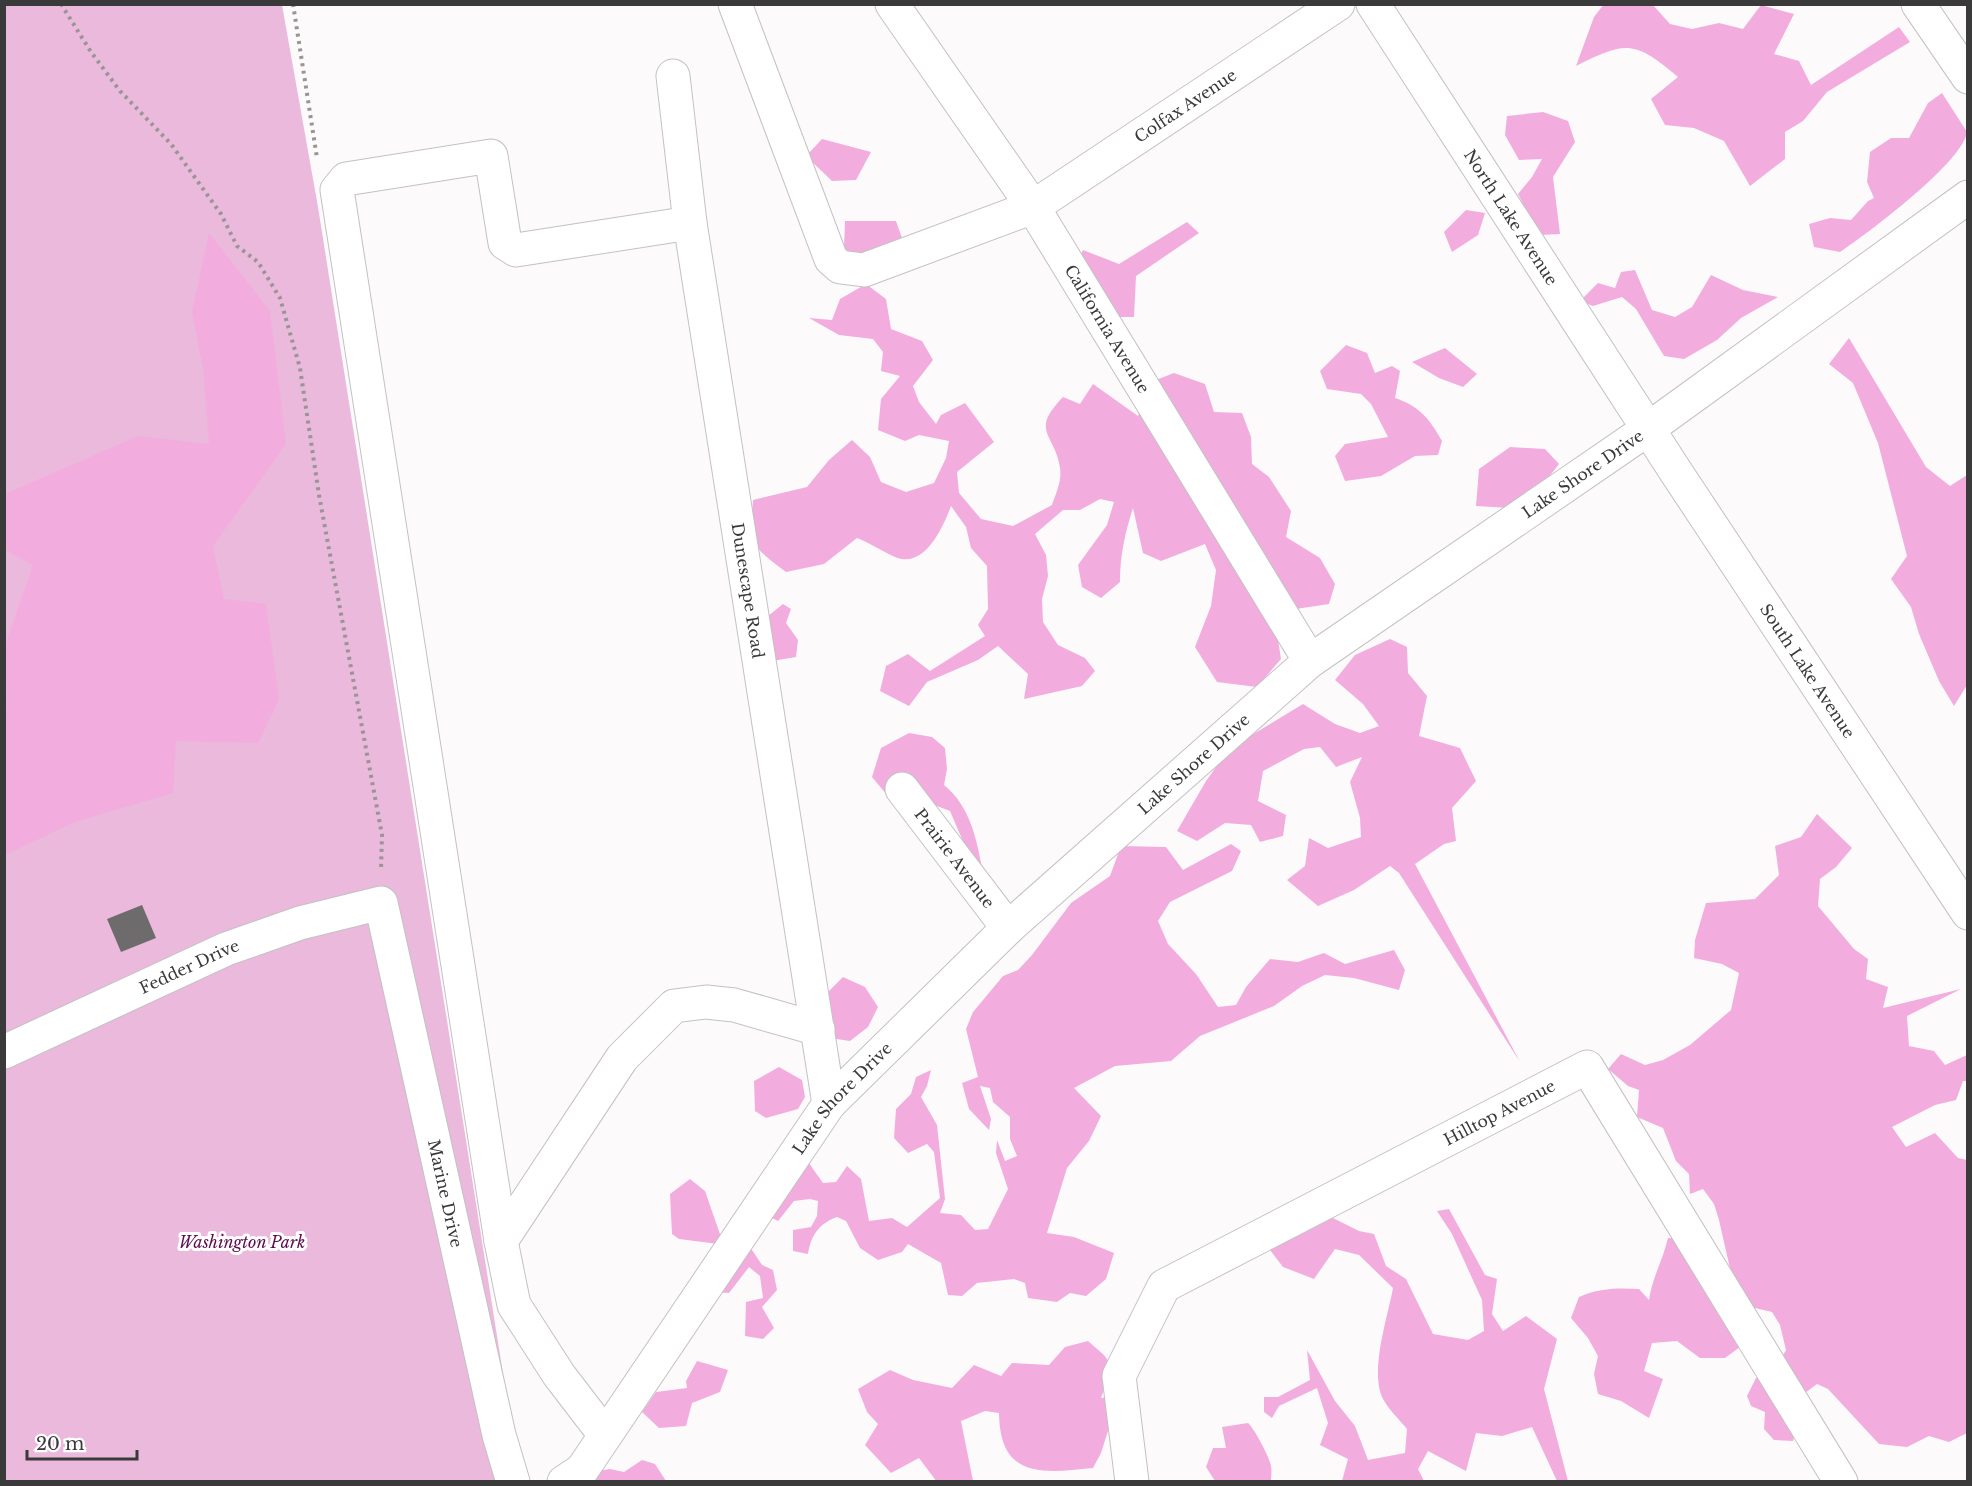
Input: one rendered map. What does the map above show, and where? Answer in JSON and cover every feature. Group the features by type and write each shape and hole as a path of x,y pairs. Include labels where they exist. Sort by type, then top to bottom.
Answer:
{"street":[{"name":"Colfax Avenue","path":"735,4 831,259 840,267 864,270 1033,207 1338,4"},
{"name":"California Avenue","path":"892,4 1033,207 1310,661"},
{"name":"North Lake Avenue","path":"1373,4 1648,429"},
{"path":"1918,4 1968,77"},
{"name":"Dunescape Road","path":"673,76 690,223 829,1104"},
{"path":"605,1435 559,1375 514,1305 501,1241 337,190 346,179 491,156 505,243 516,250 690,223"},
{"name":"Lake Shore Drive","path":"564,1482 582,1470 829,1104 1008,928 1310,661 1648,429 1968,197"},
{"name":"South Lake Avenue","path":"1648,429 1968,913"},
{"name":"Prairie Avenue","path":"902,789 1008,928"},
{"name":"Fedder Drive","path":"4,1052 226,949 300,923 381,903"},
{"name":"Marine Drive","path":"381,903 499,1435 513,1482"},
{"path":"501,1241 622,1058 674,1006 705,1002 734,1005 818,1029"},
{"name":"Hilltop Avenue","path":"1132,1482 1119,1376 1164,1286 1587,1067 1841,1482"}],"path":[{"path":"61,4 96,60 120,91 171,144 221,214 237,246 258,262 280,298 300,368 319,495 382,835 381,903"},
{"path":"292,4 319,169 337,190"}],"green space":[{"name":"Washington Park","path":"5,5 282,5 318,207 520,1481 5,1482"}],"shaded area":[{"path":"1604,4 1653,5 1670,24 1692,29 1719,23 1743,29 1761,5 1794,14 1774,54 1799,61 1811,85 1899,27 1910,42 1827,92 1803,121 1785,132 1785,159 1750,186 1724,141 1694,128 1665,125 1651,99 1678,77 1651,56 1629,48 1619,49 1576,66 1594,17"},
{"path":"1942,93 1967,132 1962,145 1949,161 1912,196 1840,252 1814,247 1809,224 1830,218 1851,220 1868,201 1874,198 1867,182 1870,152 1891,138 1909,138 1928,103"},
{"path":"1543,112 1568,121 1575,142 1553,177 1560,234 1539,235 1518,194 1532,177 1542,159 1519,160 1505,135 1507,116"},
{"path":"822,139 871,152 856,180 832,181 806,156"},
{"path":"1466,210 1485,213 1478,235 1452,252 1444,232"},
{"path":"845,221 896,221 902,238 906,273 873,276 844,249"},
{"path":"1187,222 1199,233 1136,276 1134,317 1089,317 1065,289 1083,250 1119,264"},
{"path":"209,233 270,311 286,444 213,546 224,599 266,604 279,700 258,743 176,741 173,793 75,822 5,855 4,714 7,705 5,646 33,565 5,550 5,494 138,436 209,444 203,369 192,312"},
{"path":"1635,270 1652,310 1675,317 1692,307 1711,275 1743,290 1778,297 1741,318 1717,340 1684,359 1664,356 1636,309 1622,297 1593,306 1580,301 1598,283 1615,288 1621,272"},
{"path":"866,284 886,299 891,329 922,341 933,360 913,386 919,402 936,424 941,415 965,403 994,442 957,472 959,493 981,519 1013,526 1052,505 1060,478 1060,468 1046,426 1047,418 1063,397 1080,404 1093,384 1138,416 1148,383 1174,373 1205,384 1214,412 1242,413 1251,437 1252,464 1269,477 1291,511 1286,537 1320,558 1335,584 1329,604 1296,609 1277,633 1281,659 1257,687 1217,682 1195,647 1211,606 1216,570 1205,544 1161,561 1143,553 1133,508 1124,544 1120,582 1101,598 1082,587 1078,565 1107,525 1114,502 1100,499 1080,510 1063,510 1035,534 1046,555 1048,576 1042,599 1043,622 1058,645 1085,658 1095,671 1082,686 1024,699 1028,674 998,646 978,660 927,682 909,706 880,691 886,666 908,654 930,671 985,636 978,625 988,609 987,566 971,548 966,527 951,506 932,544 915,557 906,559 895,557 857,538 824,564 786,572 759,550 752,527 753,500 807,487 829,460 852,440 870,457 881,482 906,492 934,483 946,458 949,441 919,435 905,441 878,430 881,399 900,376 881,371 883,352 873,339 839,335 809,318 832,320 840,299"},
{"path":"1849,338 1926,467 1950,486 1967,475 1967,685 1954,706 1939,681 1919,634 1911,607 1891,579 1907,556 1878,443 1853,383 1829,364"},
{"path":"1346,345 1367,353 1375,373 1392,366 1400,371 1395,398 1417,409 1433,426 1442,441 1438,455 1415,456 1381,476 1345,481 1335,456 1345,444 1388,437 1371,404 1361,394 1327,389 1320,371"},
{"path":"1445,348 1477,374 1463,387 1439,378 1412,362"},
{"path":"1510,447 1545,449 1559,464 1541,487 1510,508 1476,506 1479,469"},
{"path":"783,604 791,609 786,623 798,640 796,657 772,661 768,616"},
{"path":"1390,639 1407,647 1408,673 1427,696 1419,736 1460,748 1476,781 1452,808 1456,841 1444,844 1415,864 1520,1062 1399,873 1390,866 1354,890 1318,906 1287,880 1305,866 1309,838 1328,848 1361,837 1360,818 1350,782 1362,757 1336,767 1320,747 1304,749 1263,771 1258,801 1286,815 1283,836 1260,842 1251,825 1225,823 1197,841 1177,831 1206,781 1229,749 1303,704 1335,724 1360,733 1379,726 1363,704 1335,680 1355,655"},
{"path":"909,733 932,737 945,748 947,769 944,785 967,814 983,873 962,839 950,811 937,806 910,813 892,801 872,777 881,748"},
{"path":"1817,814 1852,848 1836,867 1820,879 1818,906 1854,949 1868,959 1866,979 1888,987 1883,1008 1961,989 1907,1016 1909,1046 1934,1051 1945,1065 1967,1055 1967,1081 1963,1081 1956,1100 1935,1105 1892,1127 1906,1147 1935,1133 1958,1158 1967,1160 1967,1433 1949,1442 1929,1436 1907,1447 1879,1444 1828,1389 1817,1384 1805,1393 1793,1441 1774,1440 1764,1429 1765,1412 1751,1406 1747,1396 1756,1378 1771,1376 1786,1350 1780,1325 1772,1312 1755,1308 1740,1347 1725,1358 1700,1358 1677,1341 1652,1343 1644,1371 1663,1379 1649,1418 1621,1401 1598,1394 1594,1374 1598,1356 1588,1338 1571,1318 1579,1297 1601,1290 1639,1289 1649,1300 1668,1238 1685,1239 1734,1286 1714,1204 1703,1189 1690,1194 1689,1174 1676,1161 1663,1128 1637,1117 1639,1090 1628,1086 1608,1069 1621,1054 1645,1065 1663,1060 1690,1045 1731,1010 1739,973 1722,964 1694,958 1695,940 1706,903 1755,899 1779,875 1775,846 1801,837"},
{"path":"1231,844 1241,851 1232,871 1170,902 1158,921 1168,944 1196,974 1218,1007 1236,1005 1246,987 1270,959 1298,962 1324,953 1345,964 1394,950 1405,970 1399,990 1354,978 1325,975 1302,986 1274,1006 1200,1036 1171,1061 1115,1066 1074,1088 1101,1116 1089,1141 1067,1168 1047,1233 1074,1237 1114,1253 1106,1279 1086,1296 1070,1293 1057,1302 1028,1298 1025,1283 1014,1279 977,1283 962,1296 948,1295 941,1263 908,1244 902,1252 878,1260 860,1248 846,1221 837,1217 816,1231 808,1254 793,1251 793,1230 811,1227 817,1216 818,1201 810,1199 794,1201 778,1221 768,1216 806,1159 823,1183 836,1182 847,1166 861,1179 869,1221 892,1218 907,1227 940,1198 934,1152 927,1144 908,1153 894,1138 896,1109 911,1094 916,1077 931,1070 927,1086 921,1097 937,1125 945,1199 940,1213 961,1215 975,1230 988,1229 1008,1189 996,1153 997,1140 1005,1161 1017,1156 1010,1139 1010,1117 993,1102 990,1088 980,1086 991,1119 989,1130 969,1109 962,1083 978,1077 966,1029 973,1012 1003,976 1018,970 1032,955 1071,903 1110,876 1121,846 1166,847 1183,870"},
{"path":"843,977 865,987 878,1007 868,1027 850,1041 830,1038 824,996"},
{"path":"779,1067 802,1080 805,1097 798,1109 766,1118 755,1111 754,1081"},
{"path":"690,1179 705,1191 722,1240 748,1244 762,1265 773,1270 777,1290 762,1307 774,1328 763,1339 745,1336 746,1302 763,1298 760,1276 749,1267 729,1293 712,1292 718,1244 679,1239 672,1234 670,1194"},
{"path":"1449,1209 1485,1275 1497,1279 1492,1314 1503,1331 1526,1316 1557,1339 1544,1389 1568,1481 1557,1481 1532,1427 1502,1436 1476,1433 1466,1471 1428,1451 1418,1469 1424,1481 1342,1481 1348,1459 1320,1445 1328,1423 1317,1388 1279,1406 1272,1418 1264,1412 1264,1397 1278,1397 1310,1380 1307,1350 1335,1401 1355,1426 1368,1460 1405,1453 1407,1429 1391,1411 1379,1388 1381,1344 1393,1288 1359,1255 1335,1249 1314,1279 1283,1267 1267,1246 1292,1230 1333,1218 1359,1231 1374,1234 1386,1266 1406,1279 1433,1334 1468,1340 1484,1331 1482,1300 1452,1234 1437,1211"},
{"path":"1088,1341 1104,1355 1112,1366 1101,1398 1119,1396 1101,1453 1093,1468 1056,1471 1026,1467 1015,1460 1007,1449 1001,1434 999,1413 985,1411 961,1421 973,1481 937,1482 919,1458 891,1473 865,1445 878,1424 867,1412 858,1389 890,1370 913,1380 952,1388 974,1365 1001,1376 1012,1363 1049,1365 1065,1347"},
{"path":"697,1361 728,1370 720,1392 692,1403 686,1426 659,1428 642,1412 656,1392 687,1388 686,1381"},
{"path":"1248,1423 1258,1437 1270,1462 1271,1481 1215,1481 1206,1467 1213,1448 1226,1448 1222,1427"},
{"path":"642,1460 655,1464 666,1481 590,1482 592,1472 610,1469 624,1472"}],"building":[{"path":"142,905 156,938 121,952 107,919"}]}
